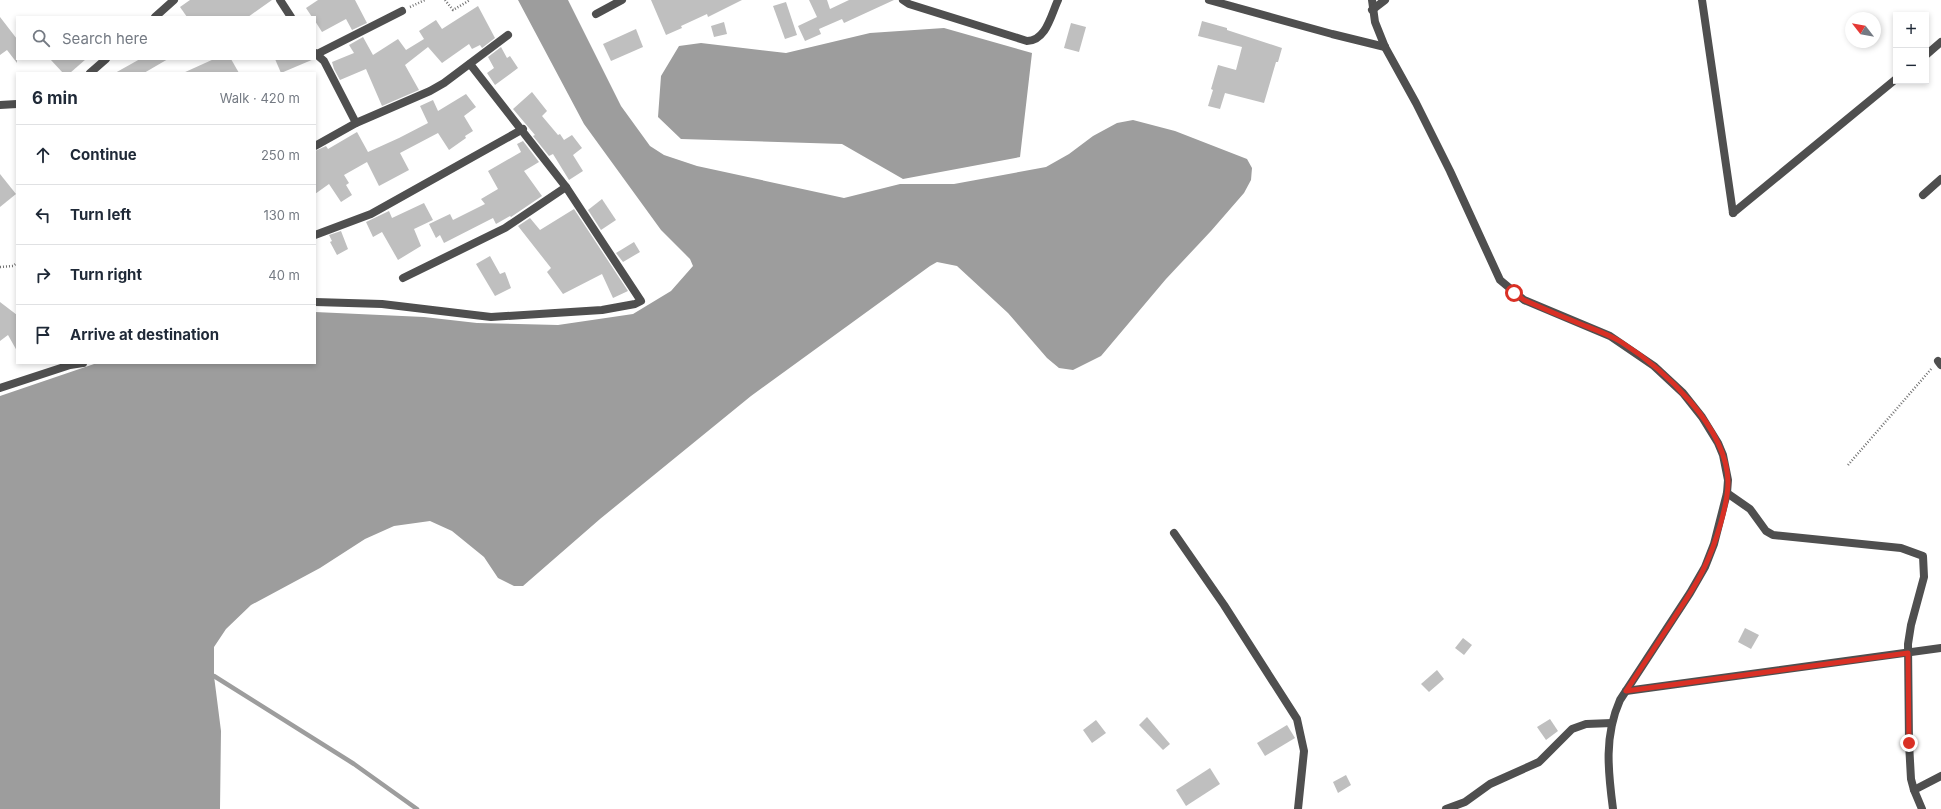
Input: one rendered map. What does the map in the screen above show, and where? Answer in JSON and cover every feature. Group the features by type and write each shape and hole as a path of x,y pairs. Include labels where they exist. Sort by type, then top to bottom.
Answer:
{"street":[{"path":"155,16 174,0"},
{"path":"280,0 290,16"},
{"path":"596,14 622,0"},
{"path":"903,0 908,4 1027,41 1034,41 1041,37 1058,0"},
{"path":"1209,0 1385,47"},
{"path":"1372,0 1372,10 1385,47 1447,164 1500,280 1524,300 1621,342 1670,380 1702,417 1718,443 1725,464 1728,480 1727,493 1714,544 1705,567 1690,593 1620,700 1612,723 1608,744 1608,767 1613,809"},
{"path":"1372,10 1385,0"},
{"path":"1702,0 1733,213 1893,81"},
{"path":"356,123 324,61 316,54 402,11"},
{"path":"316,145 356,123 430,91 470,64 508,35"},
{"path":"1929,52 1941,42"},
{"path":"91,72 105,60"},
{"path":"316,302 382,304 491,317 602,310 640,302 641,299 566,187 470,64"},
{"path":"0,105 16,104"},
{"path":"316,235 371,214 522,129"},
{"path":"1923,195 1941,179"},
{"path":"403,278 505,228 566,187"},
{"path":"0,388 76,364"},
{"path":"1727,493 1750,509 1766,531 1772,535 1901,548 1923,556 1924,577 1909,633 1908,653 1909,743 1914,790 1922,809"},
{"path":"1174,533 1224,604 1297,719 1303,740 1304,751 1298,809"},
{"path":"1626,691 1941,648"},
{"path":"1446,809 1464,802 1490,784 1539,762 1572,729 1586,724 1612,723"},
{"path":"1914,790 1941,776"}],"path":[{"path":"402,11 425,0"},
{"path":"445,0 453,10 470,0"},
{"path":"0,267 13,266 16,264"},
{"path":"1848,465 1939,363"}],"shaded area":[{"path":"518,0 568,0 621,106 650,146 664,155 697,166 844,198 900,184 954,184 1046,167 1069,154 1093,136 1117,123 1133,120 1175,131 1247,159 1252,168 1251,180 1244,193 1166,279 1101,356 1073,370 1059,368 1047,358 1008,313 957,266 937,262 751,396 600,519 523,586 514,586 498,578 484,557 452,531 430,521 394,526 365,539 320,568 251,605 226,629 214,647 214,676 221,731 220,809 0,809 0,396 94,364 316,364 316,312 424,317 477,323 558,325 633,314 671,291 693,266 690,259 661,230 584,124"},
{"path":"944,28 1032,53 1020,157 903,179 842,144 681,139 658,117 661,76 679,46 701,43 786,53 870,33"}],"building":[{"path":"190,0 272,0 249,16 186,16 180,7"},
{"path":"318,0 355,0 367,23 352,30 346,19 322,32 316,23 316,16 311,16 306,8"},
{"path":"651,0 742,0 708,17 707,14 666,35"},
{"path":"809,0 827,0 830,9 849,0 894,0 844,23 842,19 819,29 821,34 805,41 798,26 817,17"},
{"path":"786,2 797,35 785,39 773,6"},
{"path":"478,6 495,38 482,48 480,45 472,49 469,44 442,63 428,47 405,65 419,90 382,106 366,69 340,80 334,69 332,62 354,53 349,45 363,37 373,55 398,39 406,50 424,39 419,31 436,20 442,29"},
{"path":"0,17 16,38 17,63 7,50 0,55"},
{"path":"1202,21 1227,28 1227,30 1282,48 1278,62 1276,62 1264,103 1225,93 1220,109 1208,106 1218,65 1236,70 1242,47 1198,36"},
{"path":"724,22 727,34 714,37 711,26"},
{"path":"1071,23 1086,27 1079,52 1064,48"},
{"path":"636,29 643,47 611,61 603,44"},
{"path":"501,47 507,58 510,56 518,68 495,85 487,73 494,68 488,57"},
{"path":"51,60 85,60 71,72 62,72"},
{"path":"138,60 166,60 146,72 117,72"},
{"path":"212,60 232,60 238,72 185,72"},
{"path":"275,60 312,60 283,72 281,72"},
{"path":"532,92 547,111 542,116 558,135 560,134 564,140 572,135 582,148 573,155 583,171 569,180 553,154 549,156 533,136 535,135 513,109"},
{"path":"466,94 476,107 464,116 473,131 449,150 438,133 400,153 409,170 379,186 367,162 344,175 349,183 346,185 352,195 341,202 329,184 316,193 316,151 326,146 328,149 357,132 368,152 428,123 420,106 433,100 438,111"},
{"path":"523,141 539,162 524,171 542,196 511,217 510,216 496,224 493,218 444,243 440,235 436,238 429,224 450,214 453,220 485,204 481,199 498,189 488,171 521,152 517,144"},
{"path":"0,174 16,194 0,207"},
{"path":"602,199 616,220 601,230 588,210"},
{"path":"424,203 433,220 414,229 421,246 398,260 382,232 373,237 366,222 389,211 392,218"},
{"path":"574,209 628,291 613,298 602,274 563,294 547,272 551,268 518,226 530,218 540,230"},
{"path":"341,231 348,249 337,255 330,242 332,241 329,235"},
{"path":"634,242 640,252 623,262 616,253"},
{"path":"490,256 500,274 505,272 511,288 495,296 476,264"},
{"path":"0,302 16,314 16,349 8,335 0,341"},
{"path":"1745,628 1759,635 1751,649 1738,642"},
{"path":"1463,638 1472,645 1464,655 1455,648"},
{"path":"1437,670 1444,679 1429,692 1421,684"},
{"path":"1147,717 1170,744 1163,750 1139,725"},
{"path":"1550,719 1558,731 1546,740 1537,727"},
{"path":"1096,720 1106,733 1092,743 1083,730"},
{"path":"1287,725 1295,738 1265,756 1257,743"},
{"path":"1210,768 1220,784 1186,806 1176,790"},
{"path":"1346,775 1351,785 1338,793 1333,782"}],"waterway":[{"path":"214,676 354,764 417,809"}],"route":[{"path":"1514,293 1524,300 1610,336 1621,342 1654,366 1670,380 1702,417 1718,443 1723,455 1728,480 1727,493 1714,544 1705,567 1690,593 1626,691 1908,653 1909,743"}]}
